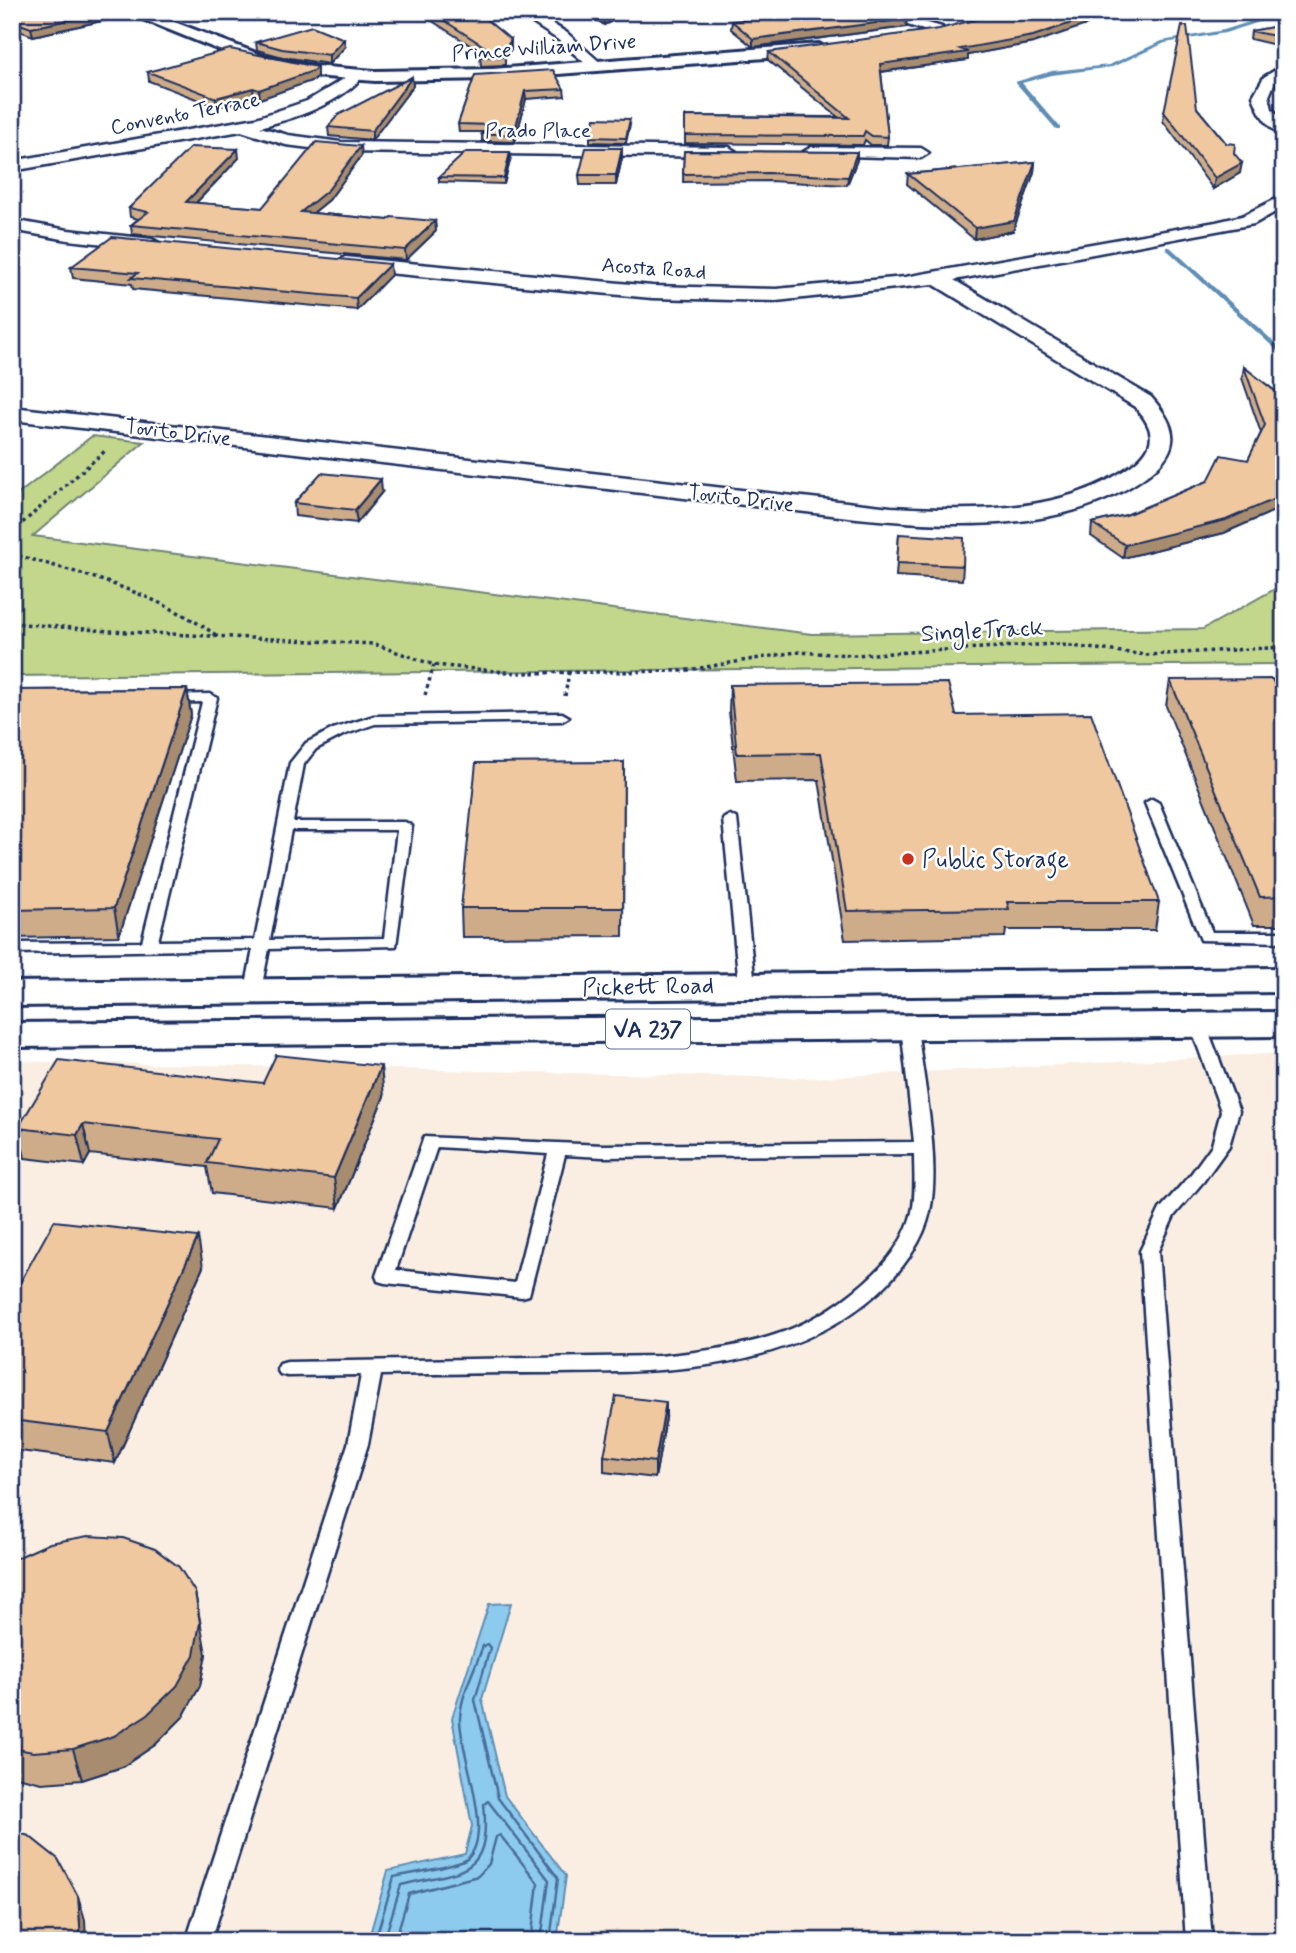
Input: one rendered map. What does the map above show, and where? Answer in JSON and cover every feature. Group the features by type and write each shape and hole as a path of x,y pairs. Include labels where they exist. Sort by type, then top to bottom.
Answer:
{"main road":[{"name":"Prince William Drive","path":"133,12 260,60 314,71 357,75 446,76 838,47"},
{"path":"900,37 943,29"},
{"name":"Pickett Road","path":"12,994 253,989 1284,980"},
{"name":"Pickett Road","path":"12,1035 1284,1024"}],"street":[{"path":"523,12 562,36 597,66"},
{"path":"872,12 943,29"},
{"path":"1284,69 1269,80 1261,96 1265,110 1284,131"},
{"name":"Convento Terrace","path":"12,166 241,126 317,102 357,75"},
{"name":"Prado Place","path":"241,126 286,140 341,147 745,152"},
{"path":"787,152 921,153"},
{"name":"Acosta Road","path":"321,261 685,294 807,294 937,278 1248,219 1284,200"},
{"path":"1248,219 1272,227"},
{"path":"12,225 68,235 169,246"},
{"name":"Tovito Drive","path":"12,413 927,517 1015,512 1082,499 1118,485 1146,466 1159,453 1164,439 1161,425 1143,402 937,278"}],"lane":[{"path":"149,946 210,698 157,699"},
{"path":"253,989 298,763 310,746 338,732 374,720 562,717"},
{"path":"1152,803 1206,937 1284,937"},
{"path":"730,819 747,985"},
{"path":"12,948 391,943 405,826 285,826"},
{"path":"1198,1025 1230,1111 1220,1146 1197,1178 1166,1213 1149,1251 1199,1941"},
{"path":"287,1369 636,1364 713,1358 754,1351 822,1326 872,1289 899,1258 921,1212 923,1148 909,1027"},
{"path":"558,1149 522,1290 385,1276 430,1140 558,1149 923,1148"},
{"path":"198,1941 358,1444 372,1368"}],"path":[{"path":"12,532 131,427"},
{"path":"12,554 99,578 191,615 216,635"},
{"name":"SingleTrack","path":"12,623 374,644 434,666 517,673 682,671 796,652 854,655 1054,644 1147,655 1284,648"},
{"path":"426,690 434,666"}],"shaded area":[{"path":"1284,1053 1284,1941 12,1941 12,1061 806,1078"}],"green space":[{"path":"92,436 144,442 33,536 812,634 1203,629 1284,584 1284,664 12,676 12,499"}],"water":[{"path":"511,1603 482,1699 505,1796 566,1876 557,1941 368,1941 388,1871 465,1854 472,1826 452,1718 489,1604"}],"building":[{"path":"12,12 104,12 31,28 12,21"},
{"path":"431,12 477,12 511,40 500,56 505,56 480,57 481,54 499,56"},
{"path":"596,12 615,12 603,18"},
{"path":"759,12 799,12 800,15 831,13 841,19 866,12 883,12 882,15 886,13 907,19 753,39 732,21 762,19"},
{"path":"1004,12 1104,12 1033,36 960,49 968,52 880,64 888,137 872,136 865,131 863,136 685,135 685,116 849,118 769,52 939,29"},
{"path":"1284,25 1284,38 1251,31"},
{"path":"312,26 344,39 329,55 282,49 256,42"},
{"path":"1182,26 1187,26 1197,108 1226,143 1235,144 1234,153 1242,163 1215,178 1164,112"},
{"path":"230,49 317,67 313,71 259,90 253,88 216,98 148,72"},
{"path":"553,70 564,89 525,91 514,134 482,134 491,125 458,124 475,75"},
{"path":"412,77 372,131 328,127 338,115"},
{"path":"595,118 630,119 626,138 590,137"},
{"path":"316,142 361,146 328,190 301,212 388,220 391,217 435,221 405,250 131,225 148,212 129,208 191,147 238,149 186,202 262,208"},
{"path":"586,148 622,148 616,175 579,175"},
{"path":"684,151 857,152 848,177 769,173 683,174"},
{"path":"466,152 510,152 504,178 439,177"},
{"path":"1035,162 1014,221 975,228 908,174"},
{"path":"112,237 390,264 356,298 131,278 138,273 71,267"},
{"path":"1244,367 1284,398 1284,495 1226,520 1125,545 1092,523 1126,515 1208,481 1221,455 1248,460 1265,425"},
{"path":"321,473 381,479 355,510 294,503"},
{"path":"899,534 964,538 963,566 897,563"},
{"path":"1272,679 1284,704 1284,896 1260,897 1170,680"},
{"path":"948,683 956,715 1091,713 1159,902 1007,902 1009,909 847,911 821,753 737,754 730,685"},
{"path":"187,689 114,908 12,910 12,690"},
{"path":"624,762 623,908 461,908 476,763"},
{"path":"276,1055 381,1066 334,1178 207,1163 218,1139 83,1124 77,1135 18,1128 59,1060 263,1083"},
{"path":"54,1221 198,1237 108,1432 12,1420 12,1297"},
{"path":"616,1396 666,1402 655,1462 604,1456"},
{"path":"88,1536 123,1538 155,1549 179,1567 195,1592 200,1623 194,1655 177,1686 148,1714 114,1736 73,1749 33,1752 12,1748 12,1560 50,1543"},
{"path":"12,1831 29,1836 58,1859 78,1896 81,1941 12,1941"}],"waterway":[{"path":"1058,128 1018,82 1052,73 1110,66 1164,42 1225,31 1270,17 1273,12"},
{"path":"1168,248 1284,355"}],"place":[{"name":"Public Storage","path":"908,859"}]}
